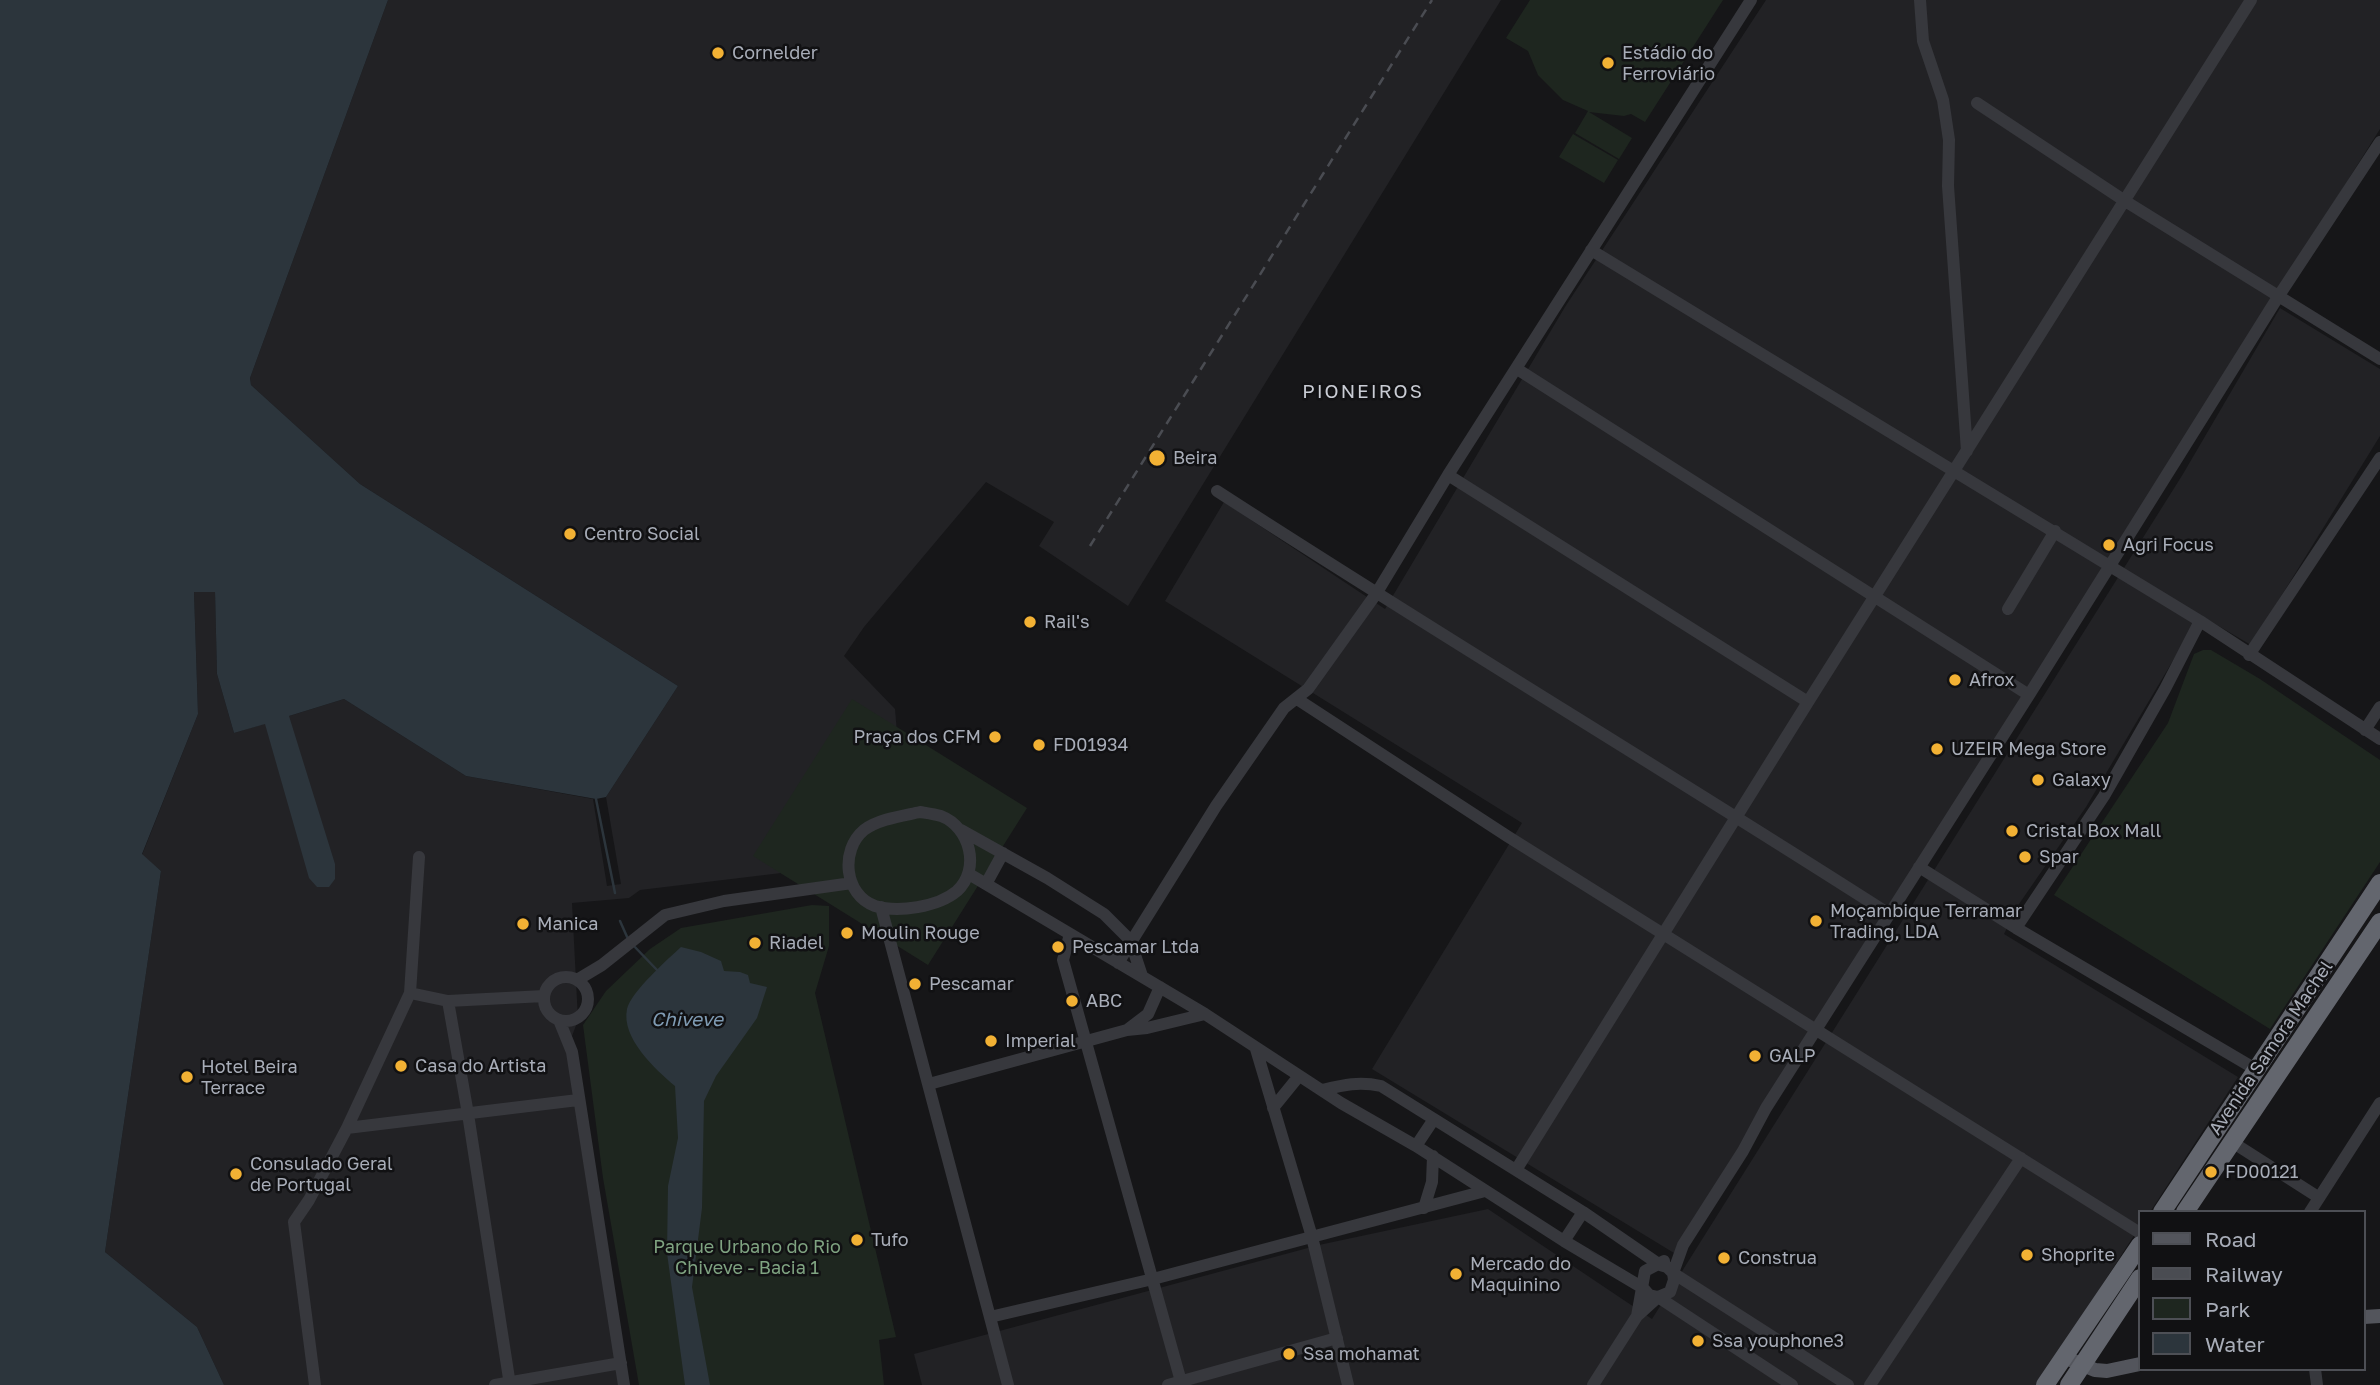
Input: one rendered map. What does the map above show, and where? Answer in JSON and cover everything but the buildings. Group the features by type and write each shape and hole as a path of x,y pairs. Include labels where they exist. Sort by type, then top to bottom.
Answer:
{"highway":[{"name":"Avenida Samora Machel","path":"2163,1210 2380,883"},
{"name":"Avenida Samora Machel","path":"2190,1204 2380,922"},
{"path":"2267,1055 2284,1064"},
{"path":"2242,1092 2259,1102"},
{"path":"2179,1187 2190,1204"},
{"path":"2045,1385 2138,1248"},
{"path":"2069,1385 2136,1284 2117,1279"}],"main road":[{"path":"2064,1357 2095,1370 2107,1371 2138,1364"}],"street":[{"path":"1118,963 1216,806 1284,708 1308,689 1376,594 1448,475 1751,0"},
{"path":"1920,0 1923,41 1942,100 1949,140 1948,186 1967,452"},
{"path":"1516,1170 2251,0"},
{"path":"1977,103 2125,201 2380,359"},
{"path":"1593,1385 1637,1316 1658,1297 1670,1292 1674,1280 1672,1273 1683,1245 1743,1151 1766,1108 2278,297 2380,142"},
{"path":"1591,250 2110,565 2380,739"},
{"path":"1517,369 2029,695"},
{"path":"2249,656 2380,458"},
{"path":"1448,475 1808,702"},
{"path":"1217,491 1376,594 1736,816 1889,914"},
{"path":"2008,609 2055,531"},
{"path":"2016,928 2104,796 2200,621"},
{"path":"1297,699 1507,836 2138,1232"},
{"path":"2365,730 2380,707"},
{"path":"958,828 967,841 970,855 969,874 956,891 936,902 912,908 881,907 870,904 852,883 848,869 849,856 864,831 890,818 920,812 942,817 1104,914 1130,940 1142,976"},
{"path":"986,884 1003,853"},
{"path":"316,1385 294,1222 309,1200 347,1128 410,993 419,856"},
{"path":"1919,867 2016,928 2257,1070"},
{"path":"969,874 1205,1014 1299,1076 1433,1156 1564,1241 1643,1288 1650,1295 1658,1297 1792,1385"},
{"path":"576,981 602,965 665,915 724,901 852,883"},
{"path":"881,907 1008,1385"},
{"path":"1070,934 1063,960 1182,1383"},
{"path":"602,965 586,992 586,1007 576,1018 572,1052 624,1385"},
{"path":"576,1018 559,1020 550,1015 544,996 547,989 558,979 567,978 576,981 586,992"},
{"path":"1127,1030 1148,1014 1160,987"},
{"path":"410,993 448,1001 544,996"},
{"path":"448,1001 510,1384"},
{"path":"929,1084 1127,1030 1205,1014"},
{"path":"559,1020 572,1052"},
{"path":"1256,1049 1312,1237 1348,1385"},
{"path":"1273,1108 1299,1076"},
{"path":"1322,1090 1354,1082 1381,1086 1583,1212 1660,1265 1667,1267 1672,1273 1848,1385"},
{"path":"347,1128 578,1100"},
{"path":"2311,1210 2380,1103"},
{"path":"1416,1146 1434,1119"},
{"path":"2232,1142 2318,1196"},
{"path":"1424,1208 1432,1182 1433,1156"},
{"path":"1870,1385 2021,1158"},
{"path":"990,1317 1153,1279 1485,1191"},
{"path":"1564,1241 1583,1212"},
{"path":"1637,1316 1645,1271 1651,1266 1660,1265 1683,1245"},
{"path":"1168,1385 1337,1338"},
{"path":"495,1385 621,1363"},
{"path":"1822,1385 1828,1372"}],"shaded area":[{"path":"388,0 1501,0 1128,606 1039,546 1054,522 986,482 864,627 844,656 895,709 897,733 831,867 640,890 629,898 572,903 578,1020 572,1036 628,1385 224,1385 197,1327 105,1252 161,871 142,855 198,714 194,592 215,591 217,674 234,733 344,699 466,776 593,799 607,886 621,884 606,797 678,686 360,484 251,385 250,378"},
{"path":"1766,0 2380,0 2380,129 1674,1253 1372,1069 1522,823 1165,601 1224,502 1385,609 1565,307"},
{"path":"2280,308 2380,369 2380,436 2251,645 2200,615 2086,807 2019,904 2004,934 2238,1077 2151,1210 2138,1210 2138,1229 2038,1385 922,1385 914,1354 1319,1245 1488,1209 1652,1319 2183,474"}],"green space":[{"name":"Estádio do Ferroviário","path":"1530,0 1723,0 1645,122 1631,114 1624,116 1589,112 1632,138 1619,159 1575,133 1588,111 1563,100 1538,75 1528,51 1506,38"},
{"path":"1573,134 1618,160 1604,183 1559,157"},
{"path":"2211,650 2260,679 2380,760 2380,862 2270,1029 2054,895 2168,723 2194,654"},
{"path":"852,699 1027,808 928,965 753,856"},
{"name":"Parque Urbano do Rio Chiveve - Bacia 1","path":"812,905 829,906 829,946 815,993 896,1337 879,1340 884,1385 639,1385 603,1178 583,1025 606,991 650,949 681,928"}],"water":[{"path":"0,0 388,0 250,378 251,385 360,484 678,686 606,797 596,799 466,776 344,699 289,716 335,864 335,879 329,887 317,887 309,878 265,724 234,733 217,674 215,592 194,592 198,714 142,854 161,871 105,1252 197,1327 224,1385 0,1385"},
{"name":"Chiveve","path":"681,947 721,961 724,971 740,972 748,975 750,983 767,987 757,1018 716,1076 704,1101 702,1208 692,1287 710,1385 685,1385 667,1253 668,1186 678,1138 675,1086 641,1052 629,1031 627,1020 627,1009 635,994"}],"waterway":[{"path":"596,799 615,893"},
{"path":"620,921 628,939"},
{"path":"632,944 657,970"}],"railway":[{"path":"1090,546 1432,0"}],"place":[{"name":"Cornelder","path":"718,53"},
{"name":"Estádio do Ferroviário","path":"1608,63"},
{"name":"Beira","path":"1157,458"},
{"name":"Centro Social","path":"570,534"},
{"name":"Agri Focus","path":"2109,545"},
{"name":"Rail's","path":"1030,622"},
{"name":"Afrox","path":"1955,680"},
{"name":"Praça dos CFM","path":"995,737"},
{"name":"FD01934","path":"1039,745"},
{"name":"UZEIR Mega Store","path":"1937,749"},
{"name":"Galaxy","path":"2038,780"},
{"name":"Cristal Box Mall","path":"2012,831"},
{"name":"Spar","path":"2025,857"},
{"name":"Moçambique Terramar Trading, LDA","path":"1816,921"},
{"name":"Manica","path":"523,924"},
{"name":"Moulin Rouge","path":"847,933"},
{"name":"Riadel","path":"755,943"},
{"name":"Pescamar Ltda","path":"1058,947"},
{"name":"Pescamar","path":"915,984"},
{"name":"ABC","path":"1072,1001"},
{"name":"Imperial","path":"991,1041"},
{"name":"GALP","path":"1755,1056"},
{"name":"Casa do Artista","path":"401,1066"},
{"name":"Hotel Beira Terrace","path":"187,1077"},
{"name":"FD00121","path":"2211,1172"},
{"name":"Consulado Geral de Portugal","path":"236,1174"},
{"name":"Tufo","path":"857,1240"},
{"name":"Shoprite","path":"2027,1255"},
{"name":"Construa","path":"1724,1258"},
{"name":"Mercado do Maquinino","path":"1456,1274"},
{"name":"Ssa youphone3","path":"1698,1341"},
{"name":"Ssa mohamat","path":"1289,1354"}],"district":[{"name":"PIONEIROS","path":"1363,392"}]}
